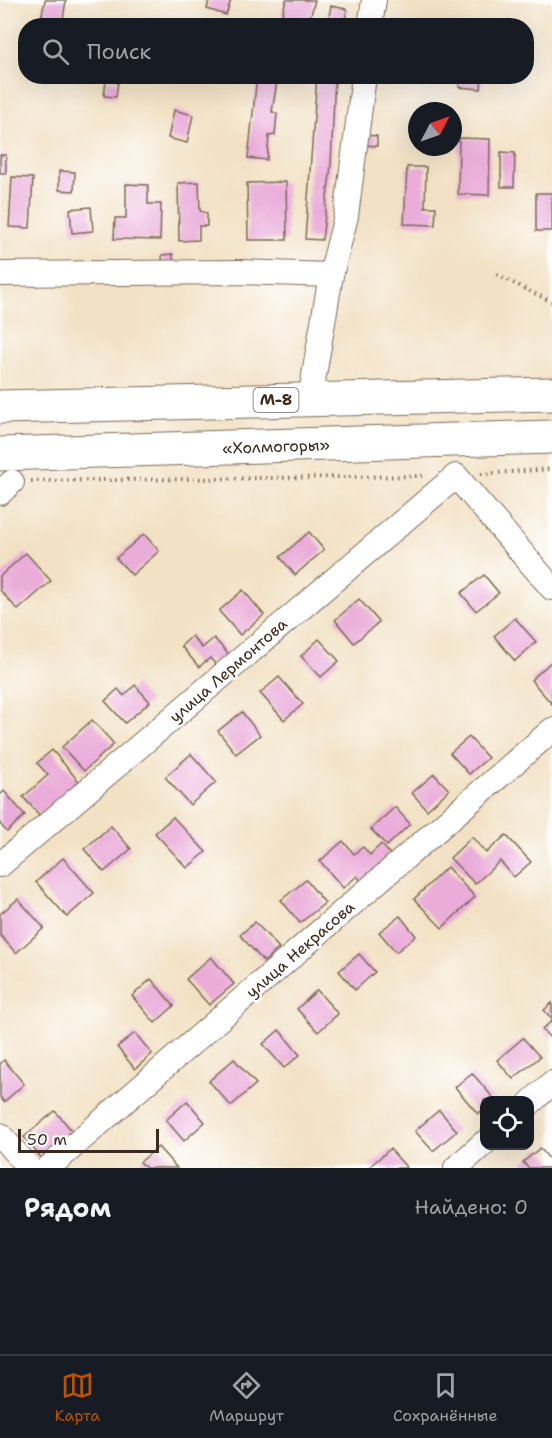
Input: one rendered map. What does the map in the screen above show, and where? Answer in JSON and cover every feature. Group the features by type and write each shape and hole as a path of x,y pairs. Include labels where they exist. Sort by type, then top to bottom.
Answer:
{"highway":[{"name":"М-8","path":"0,407 552,394"},
{"name":"«Холмогоры»","path":"4,476 552,437"}],"street":[{"path":"371,18 374,0"},
{"path":"310,399 331,274 346,216 363,84"},
{"path":"0,274 238,272 331,274"},
{"path":"456,476 552,588"},
{"name":"улица Лермонтова","path":"0,865 456,476"},
{"name":"улица Некрасова","path":"48,1168 552,730"},
{"path":"534,1099 552,1083"},
{"path":"0,1136 29,1168"},
{"path":"456,1168 480,1147"}],"path":[{"path":"497,275 552,302"},
{"path":"4,476 456,476 552,469"}],"building":[{"path":"45,0 66,0 63,18 41,18"},
{"path":"209,0 231,0 226,15 207,9"},
{"path":"286,0 315,0 310,18 281,18"},
{"path":"331,6 347,9 345,18 329,18"},
{"path":"106,84 118,84 116,97 104,96"},
{"path":"256,84 277,84 272,112 277,113 275,135 269,136 267,160 248,158"},
{"path":"316,84 335,84 331,165 322,240 305,239"},
{"path":"459,84 481,84 481,89 459,87"},
{"path":"174,110 193,115 187,143 168,138"},
{"path":"364,135 377,136 377,146 363,145"},
{"path":"462,138 490,139 489,195 458,194 459,156 462,156"},
{"path":"501,152 515,153 514,187 501,187"},
{"path":"0,155 6,155 6,173 0,173"},
{"path":"407,167 426,167 425,207 436,207 435,225 404,224"},
{"path":"59,171 75,172 74,191 59,190"},
{"path":"12,177 33,178 30,228 9,227"},
{"path":"199,182 200,211 207,213 207,226 199,226 199,240 179,241 178,183"},
{"path":"286,182 287,240 248,240 247,183"},
{"path":"126,184 148,185 148,204 161,204 160,240 114,239 115,218 126,218"},
{"path":"536,193 552,193 552,231 536,231"},
{"path":"91,207 93,231 72,233 70,209"},
{"path":"173,254 174,273 163,273 162,255"},
{"path":"309,532 324,550 295,575 280,557"},
{"path":"144,534 159,551 132,575 116,558"},
{"path":"26,553 51,581 18,610 0,590 0,576"},
{"path":"484,575 499,593 476,611 461,593"},
{"path":"243,590 264,615 240,635 219,611"},
{"path":"359,599 379,622 354,643 335,620"},
{"path":"515,618 536,642 515,661 494,636"},
{"path":"192,636 202,648 214,638 230,656 217,666 210,658 199,667 181,646"},
{"path":"319,639 339,661 321,677 301,656"},
{"path":"552,661 552,704 531,680"},
{"path":"279,677 303,704 284,720 260,693"},
{"path":"135,685 150,702 125,723 105,701 118,689 124,696"},
{"path":"242,712 260,735 236,754 218,731"},
{"path":"92,720 114,744 84,771 62,747"},
{"path":"469,737 488,758 469,774 450,753"},
{"path":"52,750 82,785 43,819 23,797 48,775 37,763"},
{"path":"191,754 216,782 190,805 165,777"},
{"path":"434,774 449,790 427,810 412,793"},
{"path":"4,791 25,815 7,832 0,824 0,795"},
{"path":"395,807 410,824 387,846 371,829"},
{"path":"173,817 206,852 187,868 155,833"},
{"path":"111,826 131,849 104,872 84,849"},
{"path":"506,835 531,862 514,877 500,861 475,884 450,858 472,837 486,853"},
{"path":"343,841 354,854 363,847 370,855 381,844 395,860 365,886 357,876 343,888 320,861"},
{"path":"63,858 94,893 67,917 36,882"},
{"path":"447,867 475,897 442,928 414,899"},
{"path":"306,880 325,903 300,923 281,900"},
{"path":"18,899 44,928 16,953 0,935 0,914"},
{"path":"400,916 416,936 396,952 379,932"},
{"path":"255,922 279,948 264,962 240,935"},
{"path":"359,954 375,972 355,990 339,971"},
{"path":"211,957 234,984 209,1005 186,979"},
{"path":"151,979 174,1006 155,1023 132,996"},
{"path":"317,990 338,1014 318,1032 297,1009"},
{"path":"552,1003 552,1019 544,1010"},
{"path":"552,1021 552,1040 542,1029"},
{"path":"279,1030 300,1055 284,1068 263,1044"},
{"path":"135,1033 152,1054 135,1069 117,1047"},
{"path":"523,1038 540,1057 513,1079 497,1060"},
{"path":"234,1059 256,1084 231,1106 209,1081"},
{"path":"4,1060 24,1084 4,1102 0,1097 0,1064"},
{"path":"472,1073 492,1096 480,1096 478,1114 455,1087"},
{"path":"187,1101 205,1122 184,1141 166,1120"},
{"path":"439,1110 457,1131 433,1151 415,1131"},
{"path":"55,1111 73,1132 42,1159 24,1137"},
{"path":"158,1147 177,1168 146,1168 140,1162"},
{"path":"540,1148 552,1162 552,1168 528,1168 523,1162"},
{"path":"390,1149 407,1168 369,1167"}]}
